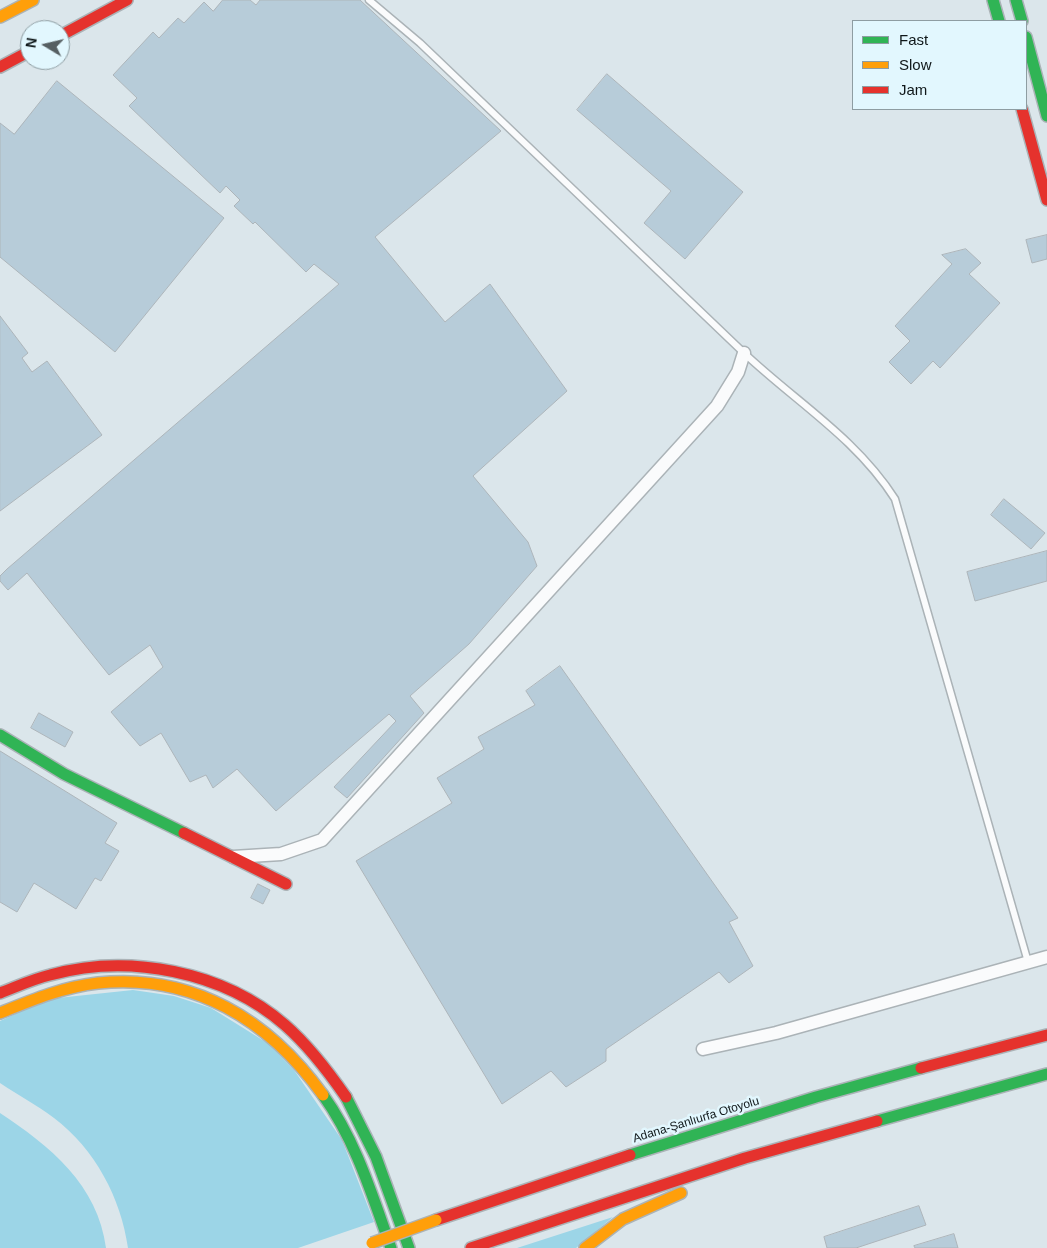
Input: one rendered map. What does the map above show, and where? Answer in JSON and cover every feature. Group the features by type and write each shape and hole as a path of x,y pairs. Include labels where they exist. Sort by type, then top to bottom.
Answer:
{"main road":[{"path":"0,17 33,0"},
{"path":"70,31 127,0"},
{"path":"993,0 999,20"},
{"path":"1016,0 1022,20"},
{"path":"1027,41 1047,116"},
{"path":"0,67 20,57"},
{"path":"1022,110 1047,200"},
{"path":"0,734 64,774 286,884"},
{"path":"0,993 21,983 70,969 138,964 194,974 216,981 254,1003 290,1029 309,1047 328,1070 350,1104 369,1142 409,1248"},
{"path":"0,1013 32,997 56,990 116,981 139,981 190,991 211,998 239,1013 276,1039 295,1057 314,1079 336,1113 356,1155 391,1248"},
{"name":"Adana-Şanlıurfa Otoyolu","path":"359,1248 530,1187 750,1117 926,1066 1047,1035"},
{"path":"471,1248 745,1158 881,1122 1047,1074"},
{"path":"772,1163 881,1122"},
{"path":"585,1248 623,1219 667,1198 693,1189"}],"street":[{"path":"233,858 281,854 322,840 717,406 738,372 744,353"},
{"path":"703,1049 776,1034 1047,957"}],"lane":[{"path":"370,0 420,43 744,353 851,446 878,473 895,499 1028,962"}],"shaded area":[{"path":"133,990 174,996 211,1008 269,1044 294,1070 342,1140 374,1222 298,1248 128,1248 119,1211 112,1193 104,1176 82,1144 54,1118 0,1083 0,1021 48,999"},
{"path":"0,1113 37,1139 69,1169 93,1205 101,1225 106,1248 0,1248"},
{"path":"613,1217 576,1248 517,1248"}],"building":[{"path":"223,0 250,0 256,5 260,0 360,0 501,131 375,237 445,322 490,284 567,391 473,476 528,542 537,566 469,644 410,696 424,713 347,798 334,787 396,721 389,714 276,811 237,769 213,788 206,775 190,782 161,733 140,746 111,712 163,667 150,645 109,675 27,573 8,590 0,581 0,576 7,569 339,284 314,264 306,272 255,222 253,224 234,206 240,200 226,186 220,193 129,106 137,98 113,75 153,32 159,38 178,18 184,23 204,2 213,11"},
{"path":"607,74 743,192 685,259 644,223 671,191 577,110"},
{"path":"57,81 224,218 115,352 0,257 0,123 14,134"},
{"path":"1047,235 1047,259 1032,263 1026,240"},
{"path":"966,249 981,263 969,274 1000,303 940,368 933,361 911,384 889,362 910,341 895,326 952,264 942,255"},
{"path":"0,316 28,353 22,358 32,372 47,361 102,435 0,511"},
{"path":"1004,499 1045,533 1031,549 991,515"},
{"path":"1047,551 1047,581 975,601 967,572"},
{"path":"560,666 738,918 729,922 753,966 729,983 719,972 606,1049 606,1061 566,1087 551,1071 502,1104 356,861 452,803 437,778 484,749 478,737 535,705 526,691"},
{"path":"39,713 73,732 65,747 31,728"},
{"path":"0,751 117,823 105,843 119,851 101,881 95,878 76,909 34,883 17,912 0,902"},
{"path":"258,884 270,890 263,904 251,898"},
{"path":"919,1206 926,1225 856,1248 827,1248 824,1237"},
{"path":"954,1234 958,1248 915,1248 914,1246"}],"traffic: fast":[{"path":"993,0 999,20"},
{"path":"1016,0 1022,20"},
{"path":"1027,41 1047,116"},
{"path":"0,735 64,774 184,833"},
{"path":"630,1155 816,1097 921,1068"},
{"path":"877,1121 1047,1074"},
{"path":"323,1095 335,1113 354,1150 370,1188 391,1248"},
{"path":"346,1097 376,1157 409,1248"}],"traffic: slow":[{"path":"0,17 33,0"},
{"path":"0,1013 48,995 85,985 133,982 166,986 197,994 226,1007 253,1024 278,1044 302,1068 323,1095"},
{"path":"585,1248 623,1219 681,1193"},
{"path":"372,1243 436,1220"}],"traffic: jam":[{"path":"70,31 127,0"},
{"path":"0,67 20,56"},
{"path":"1022,110 1047,200"},
{"path":"184,833 286,884"},
{"path":"0,993 50,975 80,969 111,966 174,971 204,980 233,991 260,1006 285,1025 318,1059 346,1097"},
{"path":"921,1068 1047,1035"},
{"path":"471,1248 745,1158 877,1121"},
{"path":"436,1220 630,1155"}]}
